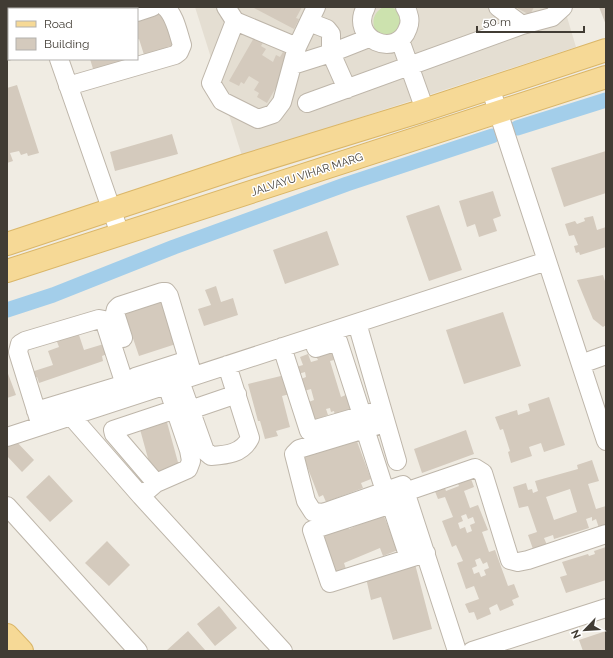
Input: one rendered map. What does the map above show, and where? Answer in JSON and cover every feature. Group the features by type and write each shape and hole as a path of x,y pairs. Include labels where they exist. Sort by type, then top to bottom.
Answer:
{"main road":[{"path":"7,244 243,166 420,112 606,50"},
{"name":"JALVAYU VIHAR MARG","path":"7,271 120,234 500,117 606,77"},
{"path":"7,635 22,651"}],"street":[{"path":"138,12 152,7"},
{"path":"68,86 175,55 179,52 182,45 175,23 165,7"},
{"path":"366,7 362,18 363,26 369,38 380,44 396,42 406,34 409,26 410,8"},
{"path":"498,7 522,25"},
{"path":"307,104 522,25 552,17 563,7"},
{"path":"298,47 231,14 211,83 222,102 258,119 273,114 282,102 298,47 313,15 331,34 332,53 347,89"},
{"path":"293,65 332,53 369,38"},
{"path":"396,42 420,112"},
{"path":"58,60 120,234"},
{"path":"490,88 606,441"},
{"path":"284,353 357,323 547,261"},
{"path":"132,388 115,313 116,310 119,306 166,292 169,296 182,375 183,409 191,461 188,469 156,483 141,496"},
{"path":"39,418 18,352 20,344 25,341 99,318 104,320 132,388"},
{"path":"357,323 383,416 398,487 418,555 458,651"},
{"path":"7,437 39,418 132,388 182,375 338,341 364,422 398,487"},
{"path":"284,353 309,431 364,422"},
{"path":"581,364 606,355"},
{"path":"183,409 205,452 211,456 230,454 247,445 250,438 227,365"},
{"path":"39,418 71,416 132,388 182,375"},
{"path":"156,483 114,434 113,430 237,394"},
{"path":"71,416 141,496 283,651"},
{"path":"383,416 364,422 300,449 294,454 306,501 313,512 323,513 398,487 475,468 483,473 510,560 518,562 528,560 606,534"},
{"path":"398,487 312,530 330,583 418,555"},
{"path":"7,506 138,651"},
{"path":"472,651 606,608"}],"shaded area":[{"path":"195,7 564,7 576,47 242,156"}],"green space":[{"path":"383,7 390,7 398,10 404,24 390,37 376,32 373,21 377,12"}],"building":[{"path":"7,7 13,7 8,8 7,31"},
{"path":"252,7 302,7 296,18 299,19 294,29"},
{"path":"515,7 534,7 530,15"},
{"path":"599,7 606,7 606,25"},
{"path":"163,12 175,49 145,58 138,40 138,20"},
{"path":"255,36 264,41 261,46 266,49 262,55 273,62 276,55 280,57 283,52 293,58 267,103 257,97 259,93 254,90 259,82 249,76 244,84 241,82 239,86 229,81"},
{"path":"90,60 128,60 128,61 94,72"},
{"path":"17,85 39,153 28,156 27,153 21,155 19,151 10,153 13,161 7,163 7,88"},
{"path":"172,134 178,154 115,171 110,152"},
{"path":"606,151 606,193 564,207 551,168"},
{"path":"493,191 501,216 493,219 497,231 479,237 475,224 467,227 459,201"},
{"path":"439,205 462,270 429,281 406,216"},
{"path":"593,216 597,230 606,227 606,247 580,255 579,252 576,253 574,246 578,245 574,235 569,236 565,224 575,221 577,224 585,221 584,218"},
{"path":"327,231 339,265 285,284 273,250"},
{"path":"603,275 606,284 606,325 603,327 593,319 577,280"},
{"path":"216,286 221,302 233,298 238,315 204,326 198,309 211,305 205,290"},
{"path":"163,295 179,343 139,356 123,309"},
{"path":"503,312 521,366 464,384 446,330"},
{"path":"78,332 84,350 107,343 110,353 102,356 103,361 39,383 37,377 30,379 28,373 53,365 48,351 59,347 56,339"},
{"path":"331,348 334,360 330,361 341,397 348,394 353,410 335,416 334,411 331,412 330,408 326,409 328,415 312,421 306,403 314,400 311,389 304,391 301,379 306,377 305,372 298,374 296,367 303,365 300,357 308,354 311,362 318,360 316,356"},
{"path":"7,371 16,395 7,398"},
{"path":"285,375 290,394 282,396 290,427 276,431 278,436 265,439 260,421 258,421 248,384"},
{"path":"549,397 565,445 544,452 541,443 529,447 532,456 511,463 508,452 510,451 503,429 500,430 495,417 517,410 518,415 530,411 528,404"},
{"path":"165,415 179,466 152,473 138,422"},
{"path":"466,430 474,454 422,473 414,449"},
{"path":"355,436 371,479 361,483 363,488 326,502 323,495 319,497 303,456"},
{"path":"13,438 34,460 22,472 7,456 7,444"},
{"path":"592,460 599,481 588,484 596,509 606,506 606,526 599,528 596,519 592,521 592,517 586,519 589,528 554,539 553,535 544,538 547,545 533,549 528,535 537,532 528,506 519,508 513,487 526,483 528,490 532,489 533,493 538,491 535,481 578,469 577,465","holes":["570,489 577,512 554,520 546,497"]},
{"path":"49,475 73,501 50,522 26,497"},
{"path":"470,476 474,487 464,491 470,508 478,505 488,530 482,532 489,552 495,550 508,586 514,584 519,597 512,600 514,605 500,611 497,604 489,608 491,614 477,620 474,612 469,613 465,604 479,599 474,586 466,589 457,563 463,561 456,545 452,547 442,521 453,517 445,497 438,499 434,489 444,485 446,491 459,486 457,481","holes":["466,514 468,519 473,517 475,523 470,525 472,531 467,533 465,527 460,529 458,523 463,521 461,516","480,558 483,564 487,562 489,568 484,570 486,575 481,577 479,572 474,574 472,568 477,566 475,560"]},
{"path":"381,509 398,550 383,556 380,548 344,563 347,572 337,576 316,538 348,526 349,529 360,524 359,523"},
{"path":"107,541 130,565 109,586 85,563"},
{"path":"606,547 606,580 566,593 560,577 567,575 562,562 588,554 589,556 595,554 594,551"},
{"path":"415,564 432,629 393,640 381,597 371,600 366,578"},
{"path":"219,606 237,628 215,646 197,624"},
{"path":"188,631 206,651 166,651"},
{"path":"606,631 606,651 583,651 579,640"}],"waterway":[{"path":"517,128 606,100"},
{"path":"507,131 517,128"},
{"path":"7,310 53,295 174,247 347,184 492,136"}]}
